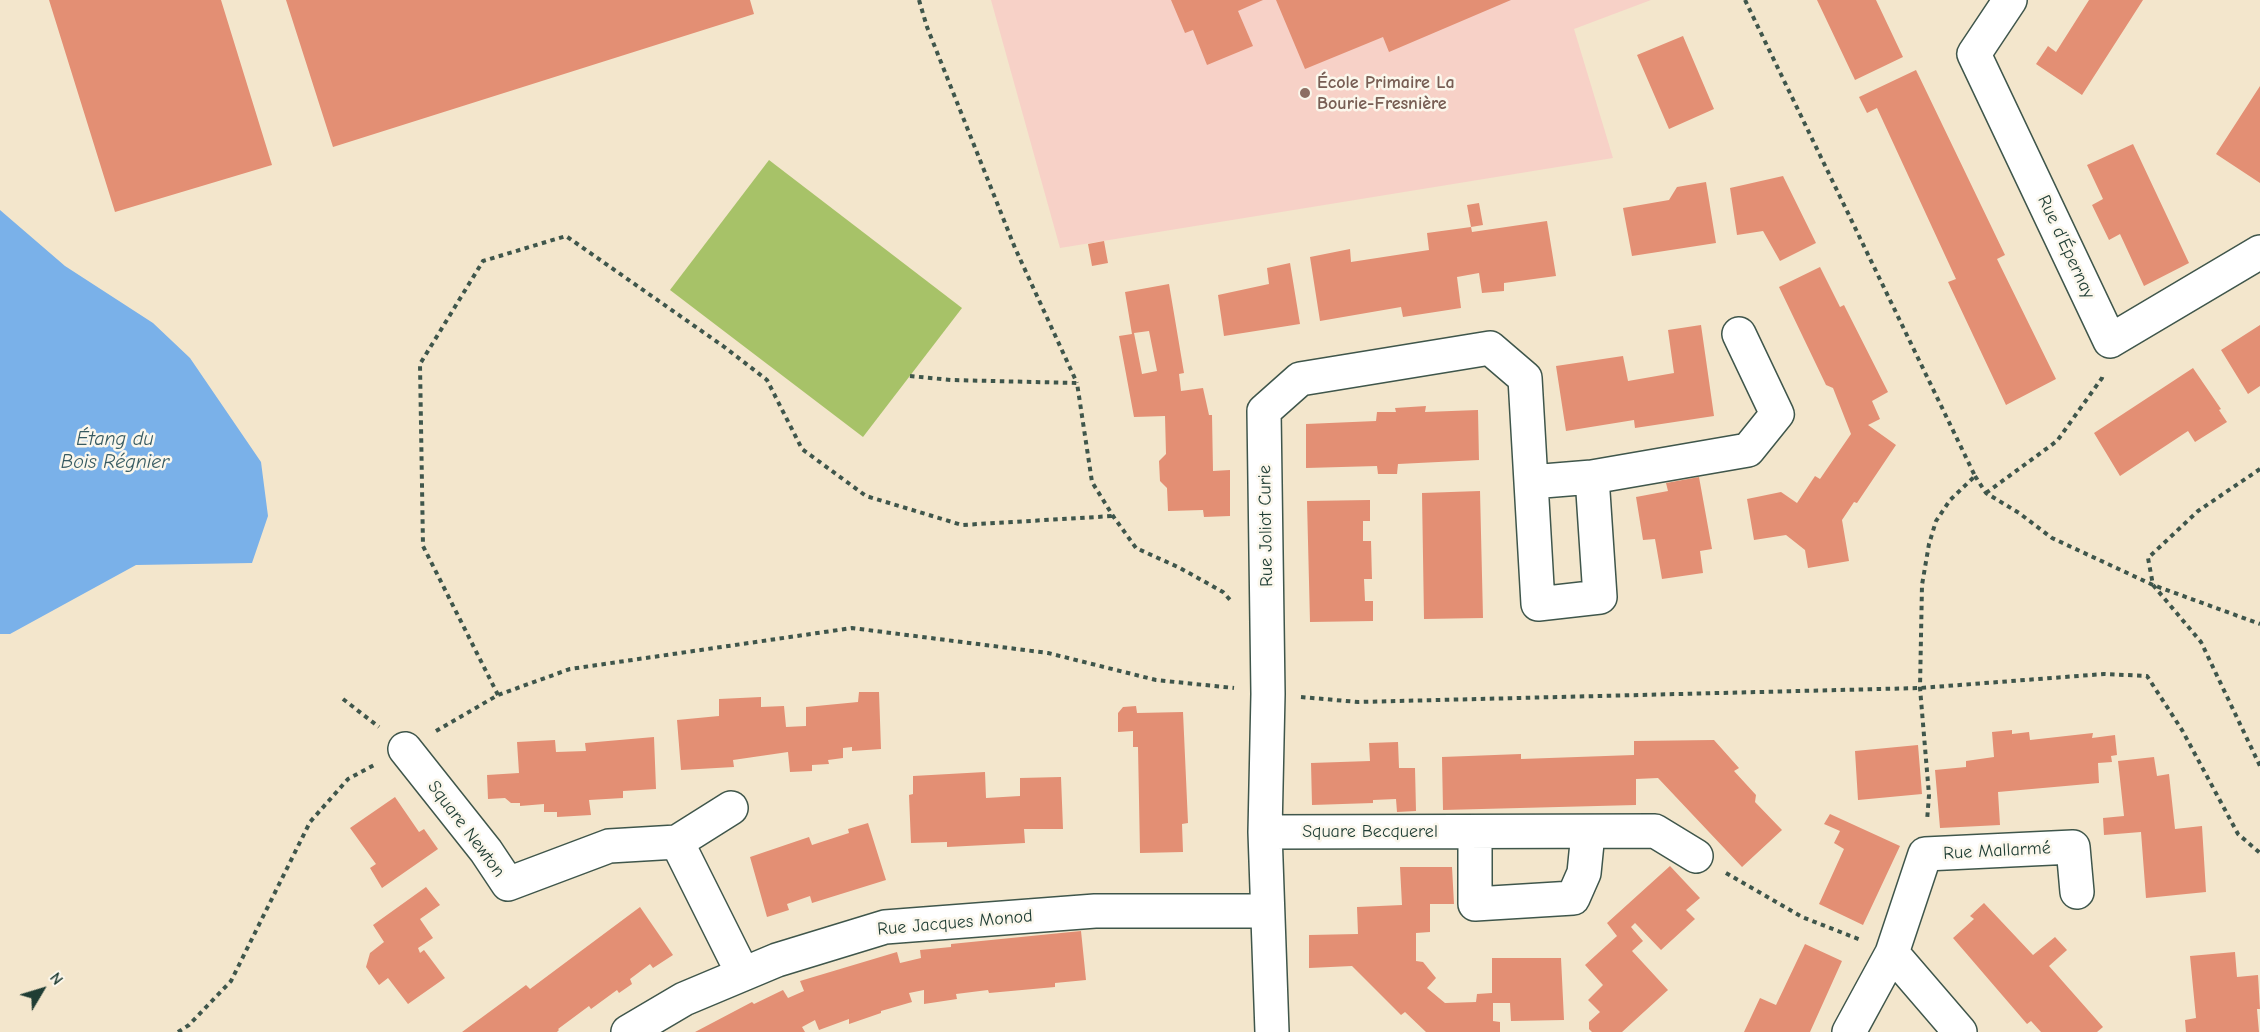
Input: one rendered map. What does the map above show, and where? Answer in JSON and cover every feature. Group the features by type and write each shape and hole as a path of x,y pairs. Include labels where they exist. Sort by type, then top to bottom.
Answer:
{"street":[{"name":"Rue d’Épernay","path":"2010,0 1974,54 2110,341"},
{"path":"2110,341 2260,252"},
{"path":"1532,482 1592,477 1748,450 1777,414 1739,334"},
{"name":"Rue Joliot Curie","path":"1272,1032 1267,911 1268,694 1264,411 1300,379 1490,348 1525,378 1538,604 1600,597 1592,477"},
{"name":"Square Newton","path":"405,749 486,851 508,884 609,846 677,842 731,808"},
{"name":"Square Becquerel","path":"1266,832 1655,831 1696,856"},
{"path":"1475,832 1475,904 1573,898 1584,873 1588,832"},
{"path":"677,842 743,974"},
{"name":"Rue Mallarmé","path":"1849,1032 1892,953 1925,854 2073,847 2077,892"},
{"name":"Rue Jacques Monod","path":"628,1032 684,999 777,960 885,927 1095,911 1267,911"},
{"path":"1892,953 1960,1032"}],"path":[{"path":"919,0 927,27 1010,238 1077,383 1092,482 1136,548 1180,568 1223,592 1236,607"},
{"path":"1745,0 1975,477 1986,493 2019,513 2052,538 2153,585 2260,624"},
{"path":"498,695 423,546 420,364 483,261 566,236 723,346 767,380 802,449 866,496 962,525 1113,516"},
{"path":"1986,493 2056,441 2102,378 2110,341"},
{"path":"910,376 951,380 1077,383"},
{"path":"2260,469 2198,511 2148,558 2153,585 2201,642 2260,766"},
{"path":"1925,854 1929,795 1920,688 1922,585 1929,544 1936,521 1950,500 1975,477"},
{"path":"178,1032 189,1025 231,981 310,822 348,779 498,695 570,669 852,628 1048,653 1156,680 1358,702 1920,688 2104,674 2147,676 2182,730 2238,834 2260,853"},
{"path":"344,699 405,749"},
{"path":"1696,856 1802,917 1892,953"},
{"path":"186,1032 189,1025"}],"shaded area":[{"name":"École Primaire La Bourie-Fresnière","path":"991,0 1651,0 1574,29 1613,158 1060,248"}],"green space":[{"path":"769,160 962,308 863,437 670,290"}],"water":[{"name":"Étang du Bois Régnier","path":"0,210 65,266 153,323 190,358 261,462 268,516 252,563 136,565 10,634 0,634"}],"building":[{"path":"49,0 221,0 272,165 115,212"},
{"path":"286,0 750,0 754,14 333,147"},
{"path":"1171,0 1263,0 1238,11 1253,46 1207,65 1193,30 1185,33"},
{"path":"1276,0 1511,0 1389,52 1383,37 1305,69"},
{"path":"1817,0 1876,0 1903,57 1855,80"},
{"path":"2089,0 2143,0 2082,95 2036,64 2048,46 2056,52"},
{"path":"1683,36 1714,109 1669,129 1637,55"},
{"path":"1916,70 2005,255 1997,259 2056,379 2006,405 1948,282 1956,279 1877,108 1867,113 1859,97"},
{"path":"2260,86 2260,183 2216,154"},
{"path":"2133,144 2189,263 2144,286 2120,234 2109,240 2092,205 2103,199 2087,165"},
{"path":"1783,176 1816,243 1780,261 1763,231 1737,235 1730,188"},
{"path":"1706,182 1716,243 1632,256 1623,208 1669,200 1677,187"},
{"path":"1479,203 1483,225 1471,227 1467,205"},
{"path":"1547,221 1556,276 1504,283 1504,291 1482,293 1479,273 1457,277 1461,308 1403,317 1401,307 1320,321 1310,257 1350,249 1351,262 1429,250 1427,233 1471,227 1472,232"},
{"path":"1104,241 1108,263 1092,266 1088,244"},
{"path":"1290,263 1300,324 1224,336 1218,295 1269,284 1267,268"},
{"path":"1820,267 1840,307 1844,305 1888,392 1872,401 1880,419 1868,425 1896,445 1857,503 1854,502 1842,520 1849,561 1808,568 1805,550 1786,535 1754,540 1747,499 1781,492 1797,503 1815,476 1820,479 1851,434 1833,388 1826,385 1779,287"},
{"path":"1169,284 1184,373 1179,374 1181,391 1203,388 1209,415 1212,415 1213,471 1230,470 1230,516 1204,517 1203,510 1168,511 1167,488 1160,481 1159,461 1166,454 1165,416 1134,417 1119,336 1132,334 1125,292","holes":["1149,331 1157,371 1142,374 1134,333"]},
{"path":"1701,325 1714,416 1635,428 1634,420 1566,431 1556,366 1623,356 1628,381 1674,373 1668,330"},
{"path":"2260,325 2260,386 2248,394 2221,350"},
{"path":"2193,368 2221,409 2219,410 2227,422 2195,442 2188,431 2120,476 2094,433"},
{"path":"1426,406 1425,412 1478,410 1479,460 1398,464 1397,474 1378,474 1377,466 1306,468 1306,424 1376,421 1377,412 1396,412 1395,408"},
{"path":"1699,477 1712,549 1700,551 1703,573 1662,579 1655,539 1643,540 1636,497 1668,491 1666,483"},
{"path":"1480,491 1483,618 1424,619 1422,493"},
{"path":"1370,500 1370,521 1363,521 1363,541 1371,541 1372,579 1364,579 1365,601 1373,601 1373,621 1310,622 1307,501"},
{"path":"859,692 879,692 881,749 852,751 852,747 843,748 843,758 828,760 829,764 812,765 812,771 790,772 788,752 733,760 734,767 681,770 677,720 719,716 719,699 761,697 761,707 784,706 786,727 806,726 806,707 858,702"},
{"path":"1136,706 1137,713 1183,712 1188,823 1182,824 1183,852 1140,853 1138,747 1133,747 1133,731 1118,732 1118,713 1123,707"},
{"path":"2012,730 2012,734 2029,732 2030,740 2093,733 2092,738 2115,735 2117,755 2111,756 2112,762 2098,763 2099,783 1998,792 2000,825 1940,828 1935,770 1966,767 1966,761 1994,757 1992,732"},
{"path":"654,737 656,789 623,791 623,798 589,800 591,815 557,817 557,812 544,812 544,804 520,806 520,803 511,803 505,798 488,799 487,775 519,773 517,742 555,740 556,752 586,751 585,743"},
{"path":"1714,740 1739,768 1734,771 1756,795 1755,802 1782,830 1742,867 1658,778 1636,779 1636,805 1443,810 1442,757 1521,754 1521,759 1634,755 1634,741"},
{"path":"1398,742 1399,768 1415,768 1416,811 1397,812 1396,799 1373,800 1373,803 1312,805 1311,763 1370,761 1369,743"},
{"path":"1918,745 1922,794 1858,800 1855,751"},
{"path":"2154,757 2157,776 2169,774 2175,829 2202,826 2206,892 2146,898 2141,832 2104,835 2103,818 2124,816 2118,761"},
{"path":"985,772 986,798 1020,796 1020,778 1061,777 1063,829 1024,829 1025,843 947,847 947,842 911,843 909,795 913,794 913,776"},
{"path":"395,797 419,832 424,829 438,849 382,888 370,868 376,864 350,828"},
{"path":"1830,814 1900,846 1863,925 1819,904 1844,849 1834,843 1840,831 1824,824"},
{"path":"868,823 886,880 812,903 810,896 787,904 789,910 767,917 750,857 809,837 812,845 849,833 848,829"},
{"path":"1670,866 1700,898 1686,910 1695,919 1661,950 1635,923 1631,927 1643,941 1632,951 1668,990 1622,1032 1592,1032 1589,1029 1589,1022 1600,1012 1588,1000 1603,985 1585,965 1617,936 1607,923"},
{"path":"1400,867 1452,867 1454,904 1430,904 1430,932 1416,933 1416,961 1423,962 1436,978 1427,988 1445,1003 1476,1002 1477,994 1492,993 1492,958 1561,958 1564,1020 1511,1021 1510,1003 1493,1003 1493,1021 1500,1022 1500,1032 1426,1032 1405,1012 1401,1015 1352,966 1309,968 1309,935 1358,934 1357,907 1402,905"},
{"path":"426,887 440,905 420,919 433,938 418,948 420,953 424,950 445,978 408,1004 388,978 379,985 366,967 370,953 384,942 373,925"},
{"path":"1984,903 2033,955 2055,937 2067,950 2049,966 2103,1027 2097,1032 2041,1032 2031,1021 2027,1024 1953,938 1974,919 1970,916"},
{"path":"640,907 673,955 653,968 650,964 630,979 632,984 619,993 617,990 591,1009 589,1006 557,1032 462,1032 526,985 530,989"},
{"path":"1081,931 1086,980 1055,983 1055,987 956,994 957,999 924,1004 924,990 909,993 912,1002 849,1024 849,1019 819,1030 815,1020 802,1027 805,1032 695,1032 752,1002 754,1004 783,990 788,998 804,991 800,981 897,952 900,963 921,958 920,950 951,947 951,944"},
{"path":"1805,944 1842,961 1810,1032 1744,1032 1760,998 1776,1005"},
{"path":"2235,952 2237,977 2258,975 2259,1032 2186,1032 2185,1020 2196,1018 2190,956"}],"place":[{"name":"École Primaire La Bourie-Fresnière","path":"1305,93"}]}
